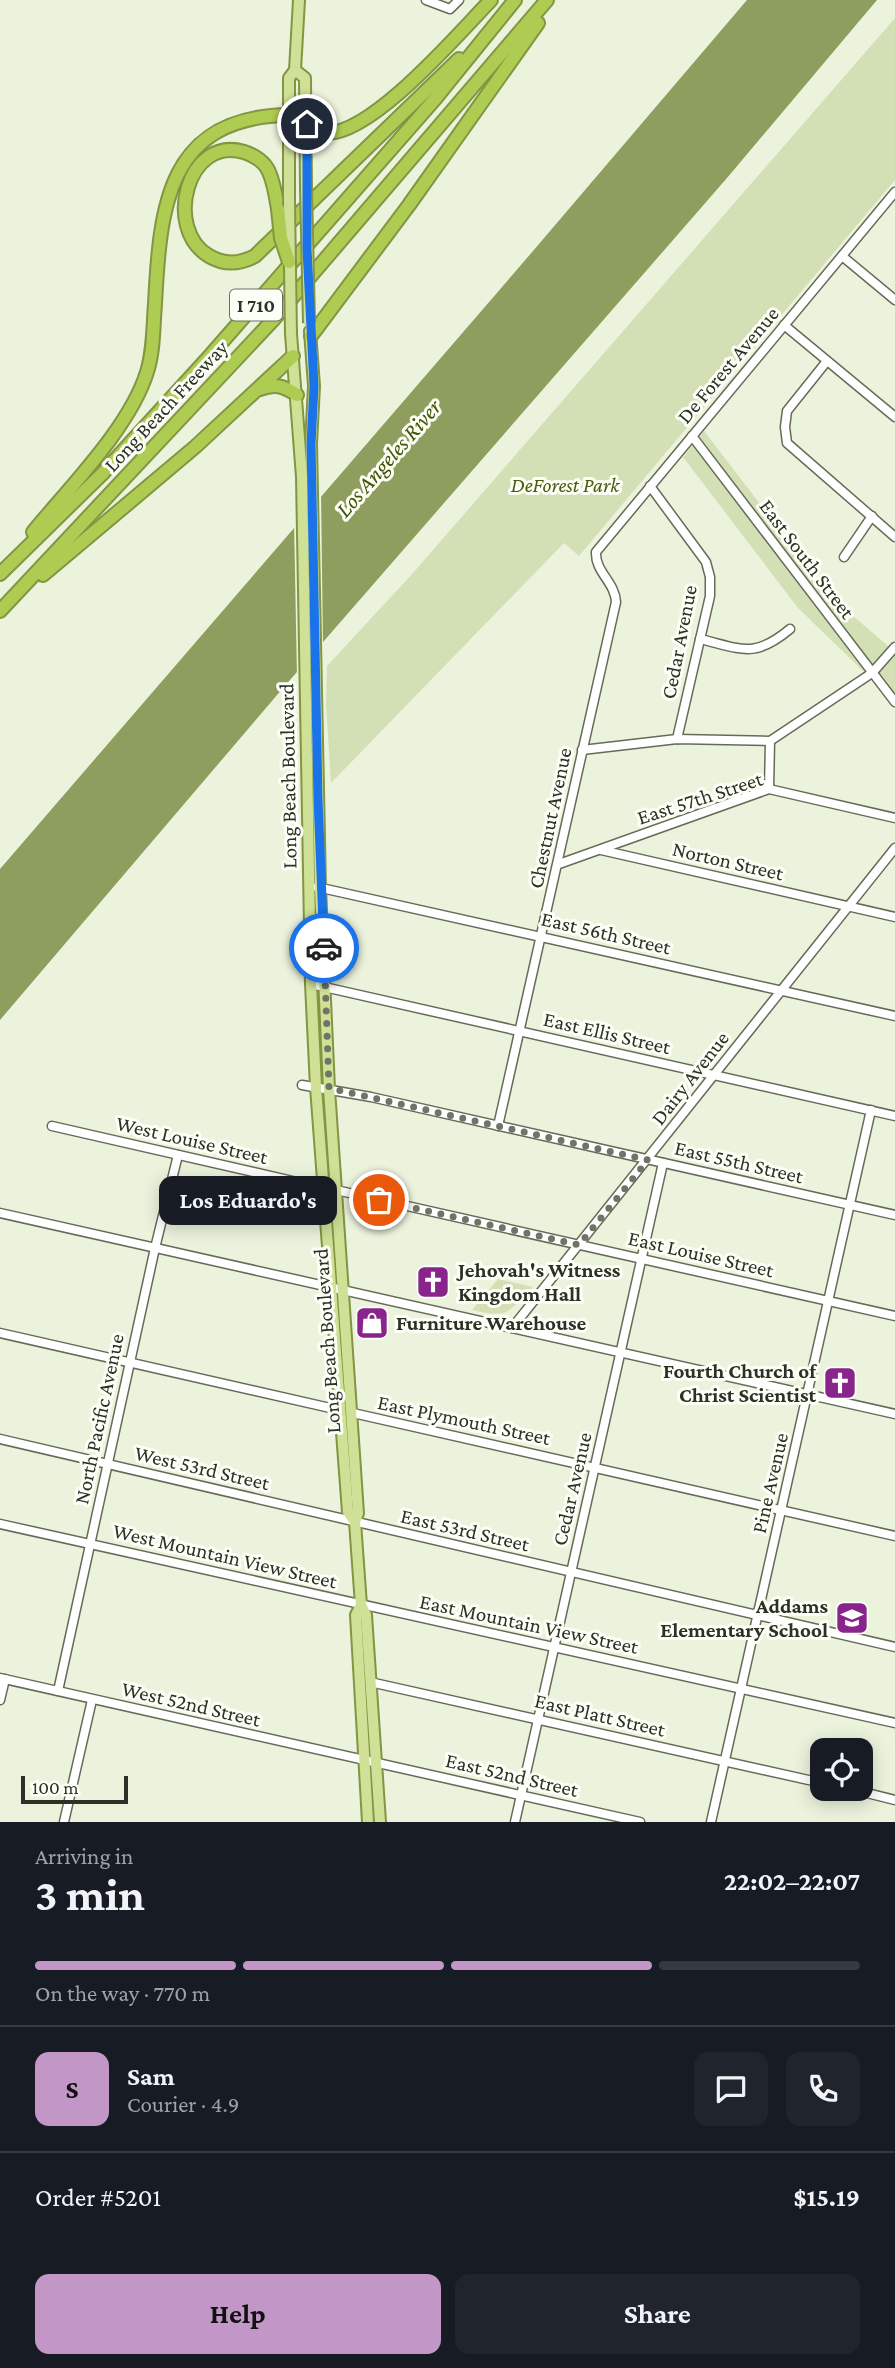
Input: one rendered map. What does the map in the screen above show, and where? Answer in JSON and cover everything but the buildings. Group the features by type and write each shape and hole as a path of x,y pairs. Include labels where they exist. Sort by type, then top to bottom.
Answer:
{"highway":[{"path":"307,124 320,132 336,132 377,112 426,68 491,0"},
{"name":"Long Beach Freeway","path":"0,573 102,474 208,358 435,99 515,0"},
{"name":"Long Beach Freeway","path":"0,612 273,320 547,0"},
{"path":"310,329 408,205 554,0"},
{"path":"289,262 281,238 284,205 268,169 249,154 232,150 215,154 202,163 188,186 184,204 192,242 205,254 232,263 255,256 497,23"},
{"path":"0,573 111,438 137,396 151,357 163,217 172,184 187,157 208,137 230,125 258,118 288,115"},
{"path":"0,612 195,447 293,356"},
{"path":"254,392 272,385 284,386 297,395"}],"main road":[{"name":"Long Beach Boulevard","path":"284,205 289,78 295,70 299,0"},
{"name":"Long Beach Boulevard","path":"295,70 306,78 307,124 303,190 314,386 307,476 314,886 311,984 339,1410 348,1512 355,1522"},
{"path":"288,115 299,124 303,190"},
{"name":"Long Beach Boulevard","path":"289,262 291,334 307,476"},
{"path":"293,356 310,329"},
{"name":"Long Beach Boulevard","path":"314,886 325,987 329,1088 353,1413 358,1513 355,1522 361,1605 366,1615 380,1822"},
{"name":"Long Beach Boulevard","path":"361,1605 356,1615 368,1822"}],"street":[{"path":"426,0 450,9 459,0"},
{"name":"De Forest Avenue","path":"597,563 596,552 895,192"},
{"path":"842,256 895,300"},
{"path":"784,325 895,417"},
{"path":"827,361 787,411 787,443 895,537"},
{"name":"East South Street","path":"692,436 895,702"},
{"name":"Cedar Avenue","path":"650,486 701,555 708,569 710,596 677,738"},
{"path":"844,557 872,516"},
{"name":"Chestnut Avenue","path":"498,1126 616,602 613,587 597,563"},
{"path":"700,639 752,650 768,646 790,629"},
{"path":"582,750 677,738 770,741 872,673 895,647"},
{"path":"769,789 770,741"},
{"name":"East 57th Street","path":"559,864 769,789 895,818"},
{"name":"Dairy Avenue","path":"512,1328 895,848"},
{"name":"Norton Street","path":"599,850 895,917"},
{"name":"East 56th Street","path":"314,886 895,1016"},
{"name":"East Ellis Street","path":"311,984 895,1116"},
{"name":"East 55th Street","path":"302,1086 329,1088 895,1215"},
{"name":"Pine Avenue","path":"711,1822 871,1110"},
{"name":"West Louise Street","path":"52,1126 323,1188"},
{"name":"North Pacific Avenue","path":"58,1691 129,1363 178,1155"},
{"name":"Cedar Avenue","path":"515,1822 663,1163"},
{"name":"East Louise Street","path":"336,1190 895,1315"},
{"path":"0,1213 895,1414"},
{"path":"0,1333 339,1410"},
{"name":"East Plymouth Street","path":"353,1413 895,1536"},
{"name":"West 53rd Street","path":"0,1439 355,1522"},
{"name":"East 53rd Street","path":"355,1522 895,1647"},
{"name":"West Mountain View Street","path":"0,1524 361,1605"},
{"name":"East Mountain View Street","path":"361,1605 895,1723"},
{"path":"0,1700 2,1679"},
{"name":"West 52nd Street","path":"2,1679 375,1763"},
{"name":"East Platt Street","path":"370,1682 810,1780"},
{"path":"64,1822 92,1700"},
{"name":"East 52nd Street","path":"375,1763 640,1822"},
{"path":"873,1794 895,1800"}],"green space":[{"name":"DeForest Park","path":"895,18 895,180 579,556 564,543 331,783 326,704 327,666 413,573"},
{"path":"704,431 821,583 852,615 895,652 895,693 882,675 863,671 798,608 683,457"},
{"path":"498,1279 533,1287 507,1311 494,1314 472,1310"}],"water":[{"name":"Los Angeles River","path":"747,0 877,0 727,178 283,688 0,1020 0,869"}],"pier":[{"path":"321,490 323,647 297,677 294,521"}],"way so far":[{"path":"324,948 329,1088 648,1160 579,1245 379,1200"}],"place":[{"name":"Los Eduardo's","path":"379,1200"},
{"name":"Jehovah's Witness Kingdom Hall","path":"433,1282"},
{"name":"Furniture Warehouse","path":"372,1323"},
{"name":"Fourth Church of Christ Scientist","path":"840,1383"},
{"name":"Addams Elementary School","path":"852,1618"}],"route":[{"path":"307,124 307,249 314,386 311,444 318,799 324,948"}]}
